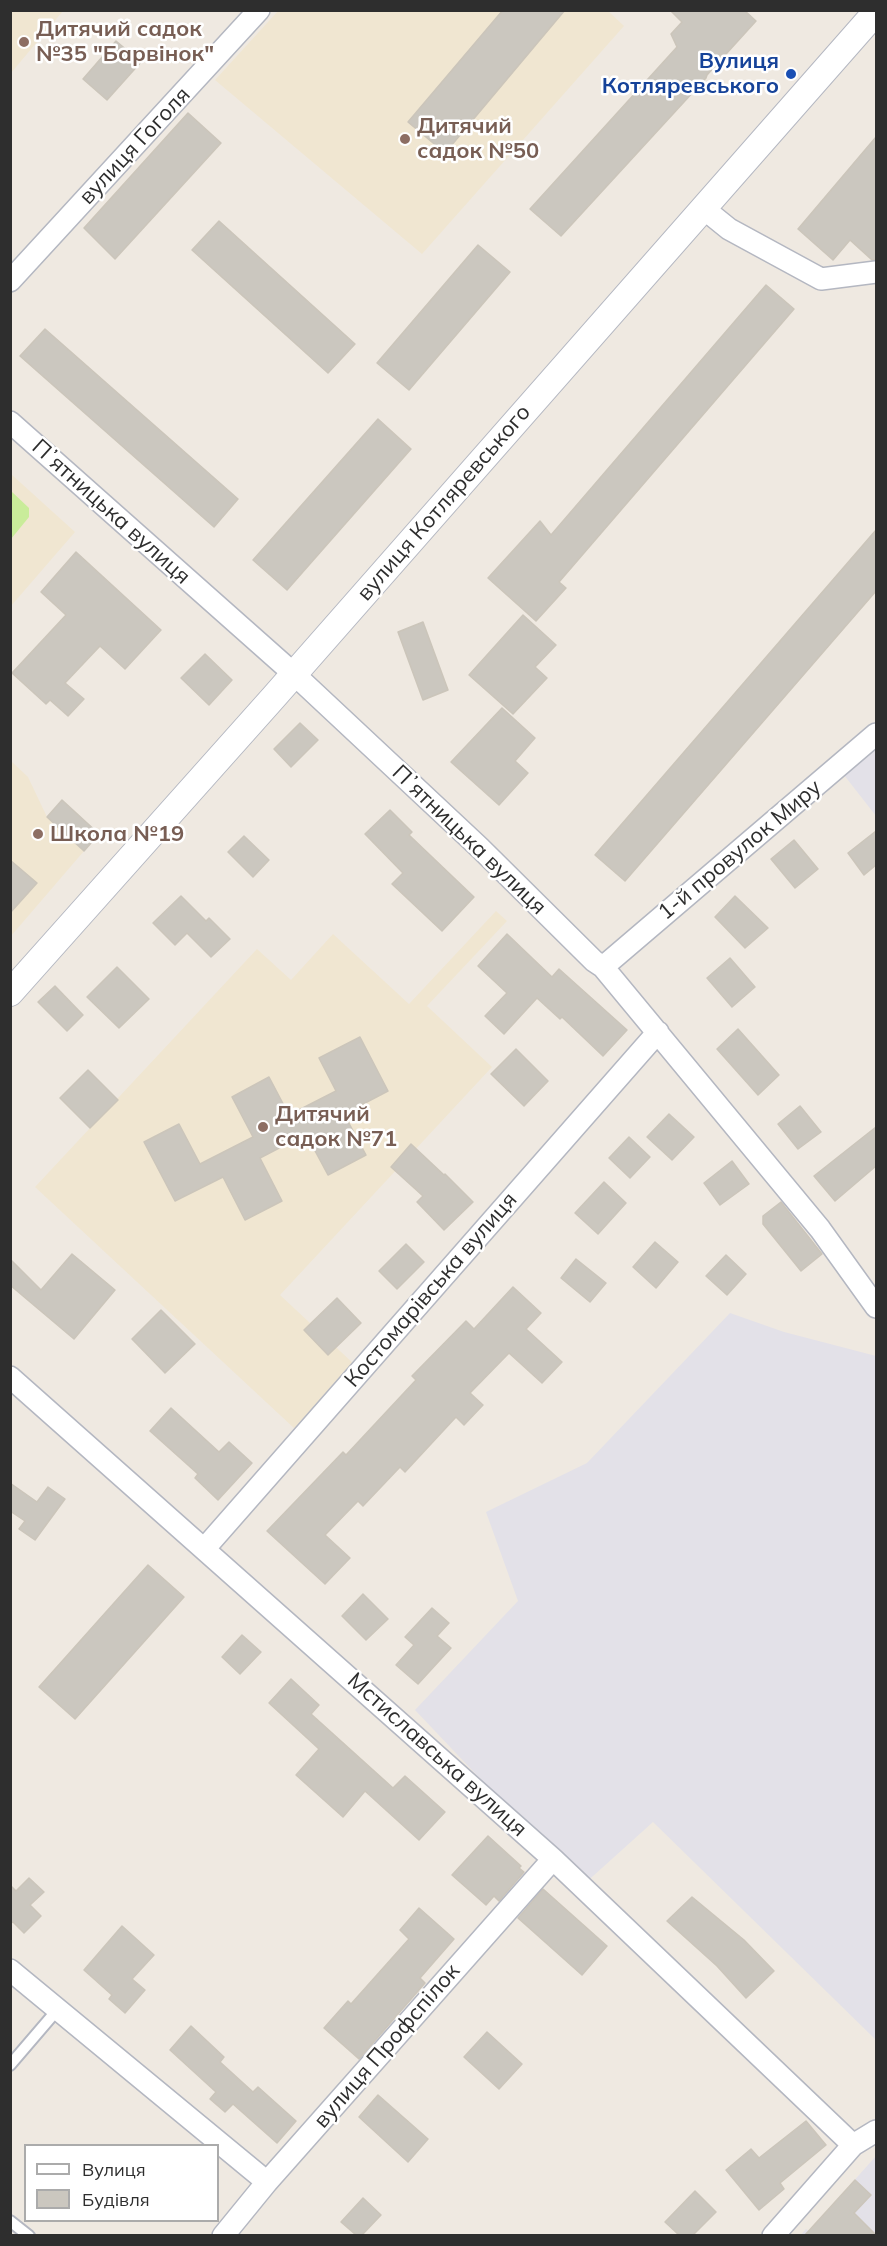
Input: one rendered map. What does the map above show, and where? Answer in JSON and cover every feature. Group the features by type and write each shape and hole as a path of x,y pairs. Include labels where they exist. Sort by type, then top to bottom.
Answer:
{"street":[{"name":"вулиця Гоголя","path":"10,281 259,10"},
{"name":"вулиця Котляревського","path":"10,993 876,12"},
{"path":"703,208 729,229 821,279 876,272"},
{"name":"Пʼятницька вулиця","path":"10,422 294,674 480,848 594,961 603,967 820,1229 876,1307"},
{"name":"1-й провулок Миру","path":"603,967 876,734"},
{"name":"Костомарівська вулиця","path":"205,1548 657,1032"},
{"name":"Мстиславська вулиця","path":"10,1377 553,1859 853,2145"},
{"name":"вулиця Профспілок","path":"224,2235 267,2182 553,1859"},
{"path":"10,1970 267,2182"},
{"path":"773,2235 853,2145 876,2131"}],"lane":[{"path":"10,2065 58,2009"},
{"path":"10,2221 29,2235"}],"shaded area":[{"name":"Дитячий садок №50","path":"607,10 624,26 422,254 215,80 278,11"},
{"name":"Дитячий садок №35 \"Барвінок\"","path":"10,11 63,11 11,73"},
{"path":"11,474 75,532 11,606"},
{"path":"876,750 876,816 844,775"},
{"name":"Школа №19","path":"11,761 28,777 47,817 84,851 11,936"},
{"name":"Дитячий садок №71","path":"496,911 507,921 427,1006 492,1067 280,1295 355,1365 295,1429 35,1187 257,949 291,980 333,934 409,1004"},
{"path":"730,1313 784,1332 876,1356 876,2040 653,1822 582,1886 415,1710 518,1601 486,1512 587,1463"},
{"path":"876,2156 876,2235 800,2236 806,2229 809,2231"}],"green space":[{"path":"11,491 29,508 29,517 11,539"}],"building":[{"path":"503,10 565,10 445,153 408,122"},
{"path":"670,10 744,10 756,21 561,236 530,209 677,47 671,34 682,22"},
{"path":"116,41 141,62 107,100 83,79"},
{"path":"188,113 221,143 115,259 84,228"},
{"path":"876,137 876,260 872,260 850,240 833,260 798,229"},
{"path":"219,221 355,344 328,373 192,250"},
{"path":"478,245 510,272 409,390 377,363"},
{"path":"766,285 794,309 559,582 566,588 536,621 488,578 540,521 551,535"},
{"path":"45,329 238,499 214,527 20,356"},
{"path":"378,419 411,449 287,590 253,560"},
{"path":"876,530 876,591 625,881 595,855"},
{"path":"76,552 161,630 125,669 100,646 65,683 84,699 68,716 50,700 46,704 12,673 66,615 41,592"},
{"path":"523,615 556,645 535,667 547,678 513,714 469,675"},
{"path":"423,622 448,690 423,700 398,632"},
{"path":"205,654 232,680 209,705 181,678"},
{"path":"502,708 535,738 515,761 528,773 499,805 451,762"},
{"path":"300,723 318,740 291,767 274,749"},
{"path":"62,800 99,834 84,851 47,817"},
{"path":"390,810 412,832 409,835 474,897 442,931 392,884 403,873 365,834"},
{"path":"876,831 876,865 864,875 848,853"},
{"path":"244,836 269,860 253,877 228,852"},
{"path":"794,840 818,869 795,888 771,859"},
{"path":"10,860 37,883 10,913"},
{"path":"181,896 206,921 209,918 230,939 211,957 187,933 175,945 153,923"},
{"path":"735,896 768,928 745,948 715,917"},
{"path":"507,934 552,977 559,969 627,1030 603,1056 562,1017 560,1019 537,998 504,1034 485,1016 507,993 478,966"},
{"path":"730,958 755,987 732,1007 707,978"},
{"path":"117,967 149,999 119,1028 87,997"},
{"path":"55,986 83,1015 67,1031 38,1002"},
{"path":"738,1029 779,1075 758,1095 717,1049"},
{"path":"360,1037 388,1091 344,1114 366,1155 328,1175 306,1134 260,1158 282,1201 245,1220 223,1177 175,1201 144,1142 179,1124 200,1164 253,1137 232,1097 269,1077 289,1115 336,1091 319,1058"},
{"path":"516,1049 548,1081 524,1106 491,1074"},
{"path":"88,1070 118,1100 90,1128 60,1098"},
{"path":"800,1106 821,1132 798,1149 778,1124"},
{"path":"669,1114 694,1137 672,1160 647,1137"},
{"path":"876,1127 876,1166 835,1201 814,1176"},
{"path":"629,1137 650,1157 630,1178 609,1158"},
{"path":"411,1144 473,1202 444,1230 417,1202 423,1196 391,1167"},
{"path":"732,1161 749,1184 720,1205 704,1183"},
{"path":"604,1182 626,1203 598,1234 575,1213"},
{"path":"781,1202 822,1254 801,1271 763,1224 763,1216"},
{"path":"655,1242 678,1262 656,1288 633,1267"},
{"path":"406,1244 424,1262 397,1289 379,1271"},
{"path":"72,1254 115,1290 74,1339 10,1285 10,1259 41,1290"},
{"path":"726,1255 746,1274 727,1295 706,1276"},
{"path":"576,1259 606,1283 590,1302 561,1278"},
{"path":"513,1287 541,1313 526,1329 562,1362 542,1383 509,1353 470,1393 483,1405 464,1425 456,1417 405,1472 400,1467 363,1506 358,1501 325,1535 350,1558 325,1584 267,1531 343,1452 346,1455 416,1380 412,1376 466,1321 474,1329"},
{"path":"337,1298 361,1323 328,1355 304,1330"},
{"path":"161,1310 195,1344 165,1373 132,1339"},
{"path":"171,1408 219,1452 229,1442 252,1463 218,1500 195,1478 198,1474 150,1431"},
{"path":"10,1483 37,1502 48,1487 65,1499 35,1540 19,1529 25,1521 10,1511"},
{"path":"148,1565 184,1597 75,1719 39,1687"},
{"path":"363,1594 388,1619 366,1640 342,1616"},
{"path":"432,1608 449,1623 437,1636 451,1648 418,1684 396,1665 414,1645 405,1637"},
{"path":"242,1635 261,1652 240,1674 222,1657"},
{"path":"291,1679 319,1705 311,1714 393,1788 405,1776 445,1812 419,1840 365,1791 343,1817 296,1775 319,1749 269,1703"},
{"path":"488,1836 521,1866 519,1868 524,1872 499,1901 494,1896 486,1905 452,1875"},
{"path":"29,1878 44,1892 30,1905 41,1916 24,1933 13,1922 10,1924 10,1885 16,1891"},
{"path":"543,1889 607,1946 582,1975 518,1918"},
{"path":"692,1897 744,1940 774,1971 746,1998 717,1966 667,1921"},
{"path":"419,1908 454,1939 420,1978 425,1983 359,2059 324,2028 348,2001 351,2004 409,1939 400,1930"},
{"path":"122,1926 154,1955 132,1979 145,1990 125,2013 109,1999 112,1995 84,1970"},
{"path":"191,2026 224,2057 220,2062 253,2092 258,2087 296,2121 277,2143 233,2104 225,2112 210,2099 216,2092 170,2050"},
{"path":"487,2032 522,2064 499,2089 464,2057"},
{"path":"378,2095 428,2139 408,2162 359,2117"},
{"path":"806,2121 826,2145 780,2183 784,2189 759,2210 726,2170 751,2149 759,2158"},
{"path":"855,2180 871,2195 854,2213 876,2235 805,2235"},
{"path":"695,2191 716,2212 693,2235 679,2235 665,2222"},
{"path":"363,2198 381,2215 362,2235 356,2235 341,2222"}],"place":[{"name":"Дитячий садок №35 \"Барвінок\"","path":"24,42"},
{"name":"Вулиця Котляревського","path":"791,74"},
{"name":"Дитячий садок №50","path":"405,139"},
{"name":"Школа №19","path":"38,834"},
{"name":"Дитячий садок №71","path":"263,1127"}]}
